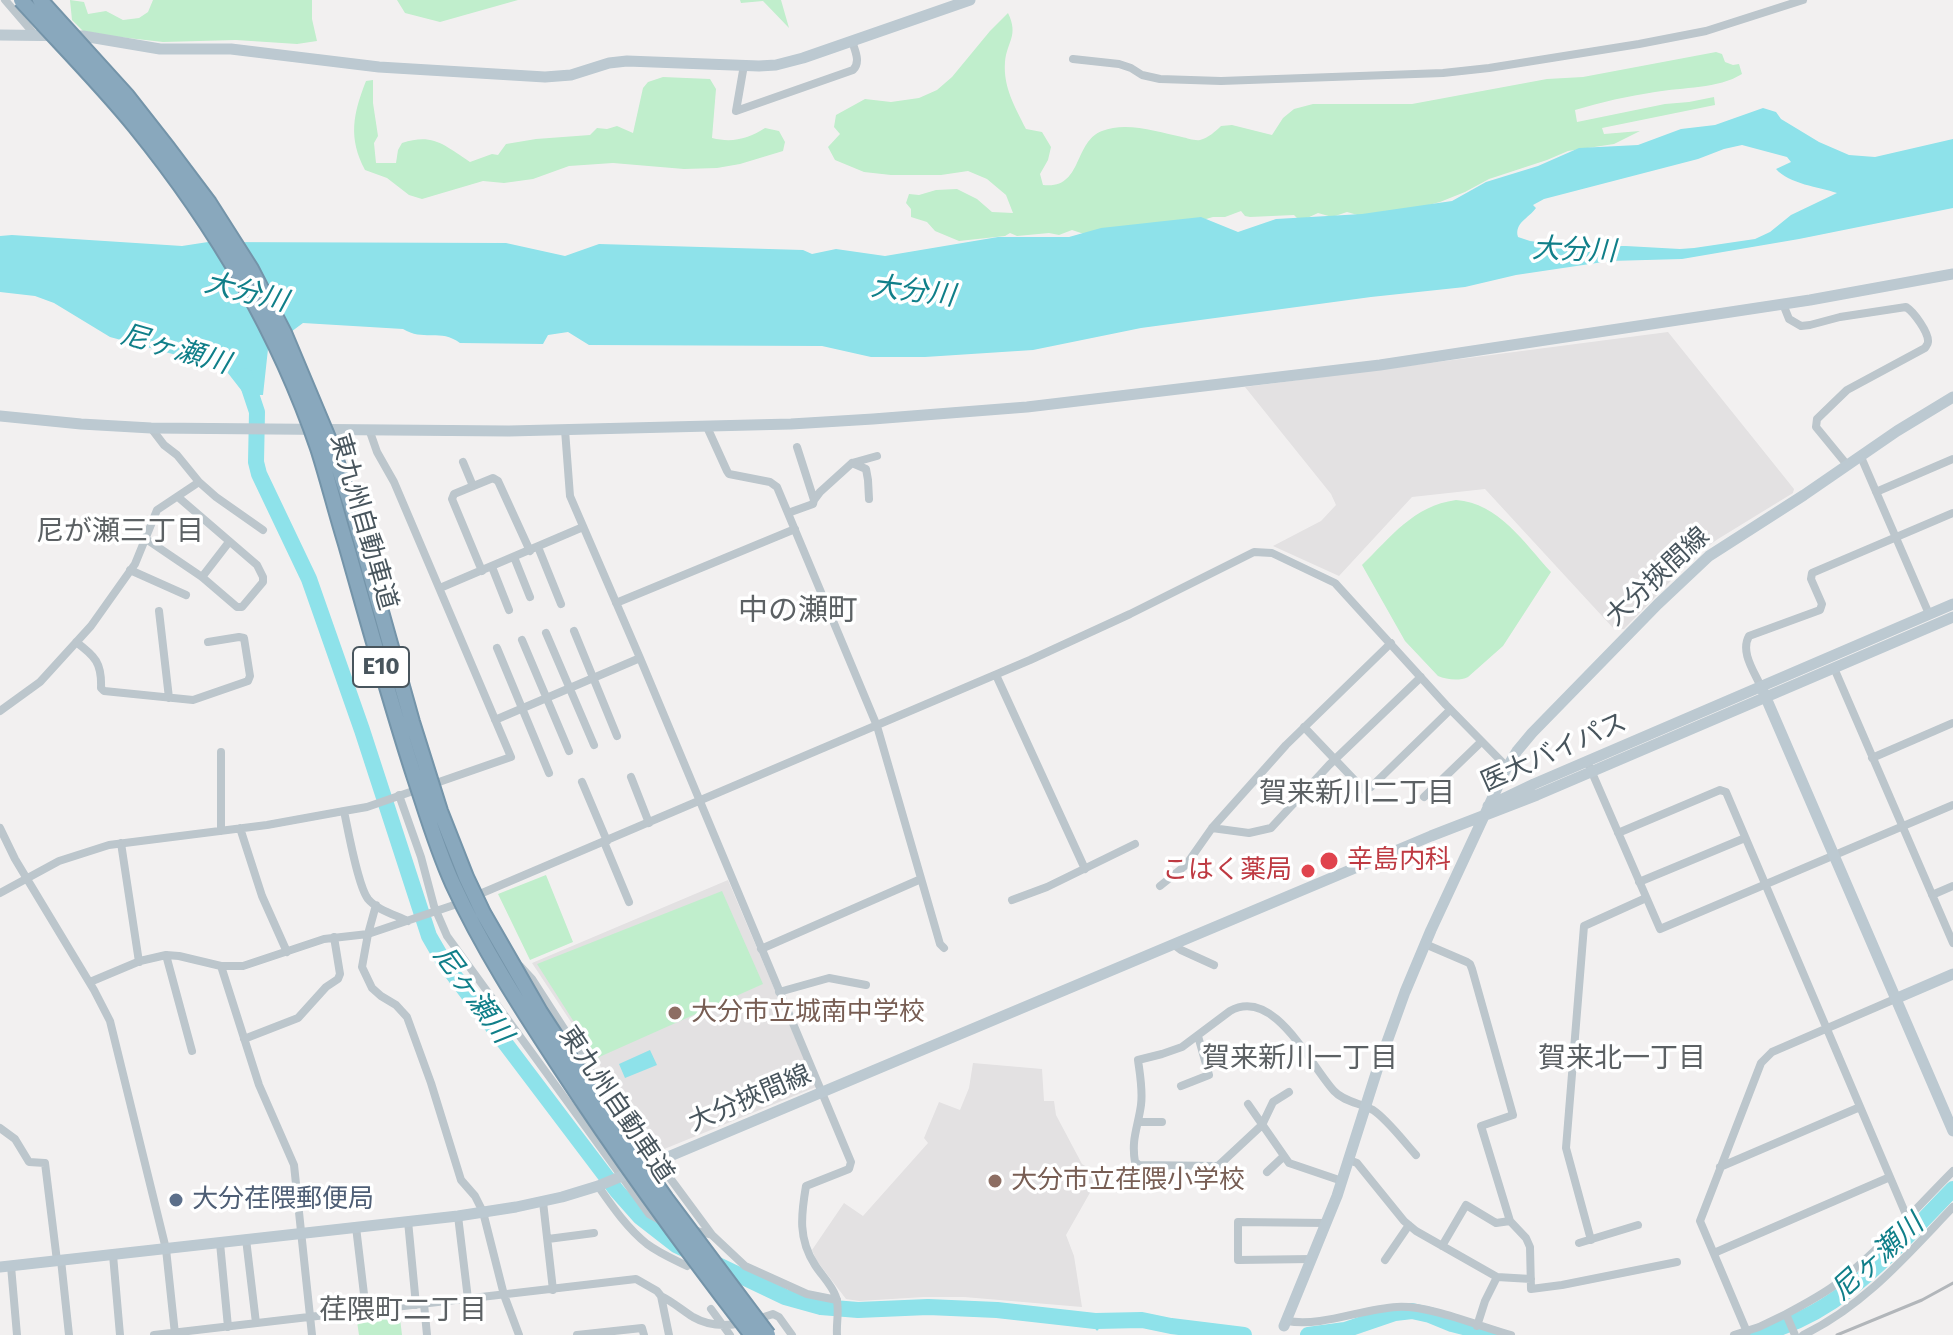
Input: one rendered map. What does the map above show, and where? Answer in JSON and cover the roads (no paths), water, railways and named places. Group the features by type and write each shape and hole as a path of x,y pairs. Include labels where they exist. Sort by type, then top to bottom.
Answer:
{"highway":[{"name":"東九州自動車道","path":"21,0 136,127 184,190 225,252 262,318 300,400 319,451 398,726 442,857 462,904 513,994 591,1115 752,1335"},
{"name":"東九州自動車道","path":"40,0 127,96 209,203 251,269 284,333 331,445 435,796 483,913 540,1012 602,1107 666,1199 768,1335"}],"street":[{"path":"5,0 35,35"},
{"path":"0,35 91,37 160,49 249,50 366,66 545,77 571,75 609,63 627,61 744,65 784,63 970,0"},
{"path":"1073,59 1119,64 1142,75 1160,79 1221,81 1443,73 1706,31 1803,0"},
{"path":"744,65 736,111 853,70 858,60 852,41"},
{"path":"3,419 151,428 565,430 858,421 1027,407 1423,359 1783,304 1953,274"},
{"path":"1783,304 1789,319 1801,326 1906,307 1915,315 1927,337 1925,348 1847,390 1817,419 1816,427 1848,466"},
{"name":"大分挾間線","path":"1283,1327 1342,1181 1395,1019 1425,944 1517,751 1603,659 1699,565 1720,548 1953,397"},
{"path":"707,427 729,474 774,484 788,513 877,726 940,944 944,948"},
{"path":"151,428 199,482 263,530"},
{"path":"0,893 69,857 104,846 367,807 511,757 369,429"},
{"path":"565,430 570,496 851,1162 849,1169 806,1186 801,1220 801,1233 810,1257 837,1300 837,1335"},
{"path":"797,447 814,500"},
{"path":"788,513 813,504 820,492 852,463 877,456"},
{"path":"1861,457 1929,614"},
{"path":"1876,492 1953,459"},
{"path":"463,462 473,486"},
{"path":"852,463 866,469 869,499"},
{"path":"482,571 452,499 454,494 493,478 498,481 561,604"},
{"path":"0,711 40,682 91,626 130,570 157,510 199,482"},
{"path":"146,539 202,577 237,607 242,607 262,584 263,577 255,562 178,497"},
{"path":"1953,513 1812,573 1811,579 1822,604 1820,610 1749,636 1745,649 1953,1131"},
{"path":"440,588 583,527"},
{"path":"616,603 795,529"},
{"path":"202,577 229,542"},
{"path":"90,982 139,962 166,955 221,966 250,965 334,937 368,934 436,912 996,675 1130,614 1254,552 1272,553 1330,580 1340,588 1450,710 1507,767"},
{"path":"514,557 530,597"},
{"path":"492,567 509,610"},
{"path":"130,570 186,595"},
{"name":"医大バイパス","path":"1431,836 1763,692 1953,604"},
{"path":"159,611 169,698"},
{"name":"医大バイパス","path":"1763,692 1834,668 1953,617"},
{"path":"574,631 617,736"},
{"path":"546,633 594,745"},
{"path":"76,642 91,653 99,665 104,691 200,699 248,681 250,676 244,638 208,642"},
{"path":"522,640 569,751"},
{"path":"1160,886 1186,865 1212,828 1304,727 1391,643"},
{"path":"497,648 549,773"},
{"path":"495,720 640,658"},
{"path":"1834,668 1953,943"},
{"path":"996,675 1085,869"},
{"path":"1212,828 1249,833 1271,828 1298,797 1421,677"},
{"path":"1304,727 1367,790 1450,710"},
{"path":"1872,758 1953,723"},
{"path":"1424,797 1481,742"},
{"path":"221,752 221,831"},
{"path":"1589,767 1660,929 1953,805"},
{"path":"631,777 649,823"},
{"path":"582,782 629,902"},
{"path":"1618,833 1720,790 1726,792 1907,1217"},
{"path":"399,795 436,912 447,936 482,986 649,1214 662,1222 712,1235"},
{"path":"344,811 362,887 368,899 409,921"},
{"path":"0,828 15,859 90,982 112,1027 166,1249 175,1334"},
{"path":"240,828 262,896 287,952"},
{"name":"大分挾間線","path":"6,1267 458,1216 543,1202 598,1186 1431,836"},
{"path":"1639,882 1745,838"},
{"path":"121,843 139,962"},
{"path":"1012,900 1047,887 1135,844"},
{"path":"761,949 921,879"},
{"path":"1932,895 1953,886"},
{"path":"1591,1240 1566,1148 1584,926 1646,898"},
{"path":"376,905 368,934 363,973 372,988 407,1017 461,1180 475,1196 483,1212 504,1295 519,1335"},
{"path":"244,1039 298,1018 328,985 338,979 340,974 334,937"},
{"path":"1173,944 1214,965"},
{"path":"1425,944 1467,962 1472,969 1513,1115 1481,1126 1510,1221 1529,1243 1531,1289 1677,1262"},
{"path":"166,955 192,1051"},
{"path":"221,966 263,1096 294,1165 312,1335"},
{"path":"482,986 512,966 524,969 644,1153 677,1186 712,1235 747,1268 807,1294 837,1300"},
{"path":"1747,1332 1700,1221 1764,1058 1953,974"},
{"path":"779,992 829,978 866,985"},
{"path":"1289,1092 1273,1102 1262,1125 1218,1166 1137,1164 1133,1145 1142,1085 1138,1060 1174,1051 1237,1007 1250,1006 1262,1008 1292,1036 1338,1095 1379,1115 1416,1155"},
{"path":"1181,1086 1209,1075 1198,1036"},
{"path":"1248,1104 1292,1164 1342,1181"},
{"path":"1720,1167 1860,1107"},
{"path":"1138,1122 1162,1122"},
{"path":"0,1128 15,1139 30,1163 45,1163 69,1335"},
{"path":"1267,1172 1284,1156"},
{"path":"1349,1160 1357,1163 1409,1225 1497,1277 1531,1279"},
{"path":"1218,1166 1233,1184"},
{"path":"1734,1335 1788,1317 1836,1284 1873,1252 1953,1171"},
{"path":"1714,1253 1890,1177"},
{"path":"598,1186 625,1222 647,1244 687,1266"},
{"path":"543,1202 553,1290"},
{"path":"1442,1246 1466,1205 1496,1223 1510,1221"},
{"path":"1803,1335 1825,1325 1872,1290 1953,1207"},
{"path":"458,1216 468,1299"},
{"path":"408,1221 427,1335"},
{"path":"1312,1259 1238,1260 1238,1222 1326,1223"},
{"path":"1385,1260 1409,1225"},
{"path":"1579,1243 1638,1225"},
{"path":"356,1227 366,1311"},
{"path":"548,1239 594,1233"},
{"path":"246,1239 256,1323"},
{"path":"220,1243 228,1327"},
{"path":"113,1255 120,1335"},
{"path":"6,1267 17,1335"},
{"path":"1477,1326 1497,1277"},
{"path":"154,1335 636,1279 700,1320 723,1326 773,1314 779,1317 792,1335"},
{"path":"661,1296 669,1335"},
{"path":"1283,1327 1400,1307 1423,1309 1511,1335"},
{"path":"711,1309 730,1335"},
{"path":"1788,1317 1795,1335"},
{"path":"577,1335 642,1328 644,1335"}],"water":[{"name":"大分川","path":"1763,108 1776,112 1781,119 1819,142 1849,155 1875,157 1953,139 1953,208 1682,259 1610,261 1516,275 1465,287 1141,328 1033,350 871,357 822,346 589,345 568,332 548,335 543,344 460,343 446,336 418,335 403,329 303,323 268,349 263,395 245,395 224,368 110,337 54,303 35,296 0,292 0,236 12,235 182,246 208,242 506,243 565,256 599,244 803,250 812,254 836,249 885,256 998,237 1069,237 1101,228 1201,217 1238,232 1276,219 1362,214 1452,201 1486,182 1538,166 1579,148 1638,145 1681,129 1715,125","holes":["1742,145 1787,157 1791,162 1776,169 1782,174 1796,182 1837,193 1791,215 1770,232 1755,239 1680,249 1570,246 1518,237 1520,224 1536,208 1533,205 1544,199"]},
{"path":"650,1050 657,1065 625,1078 619,1064"}],"waterway":[{"name":"尼ヶ瀬川","path":"245,376 257,412 256,462 259,474 309,579 429,936 468,994 640,1217 676,1245 785,1297 821,1307 997,1310 1095,1321 1142,1320 1244,1335"},
{"name":"尼ヶ瀬川","path":"1752,1335 1783,1327 1838,1298 1887,1257 1953,1189"},
{"name":"尼ヶ瀬川","path":"1308,1335 1345,1330 1395,1313 1412,1311 1495,1335"},
{"path":"1095,1321 1097,1329"}],"railway":[{"path":"1837,1335 1922,1300 1953,1283"}],"place":[{"name":"辛島内科","path":"1329,861"},
{"name":"こはく薬局","path":"1308,871"},
{"name":"大分市立城南中学校","path":"675,1013"},
{"name":"大分市立荏隈小学校","path":"995,1181"},
{"name":"大分荏隈郵便局","path":"176,1200"}],"district":[{"name":"尼が瀬三丁目","path":"120,532"},
{"name":"中の瀬町","path":"798,612"},
{"name":"賀来新川二丁目","path":"1357,794"},
{"name":"賀来新川一丁目","path":"1300,1059"},
{"name":"賀来北一丁目","path":"1622,1059"},
{"name":"荏隈町二丁目","path":"403,1311"}]}
